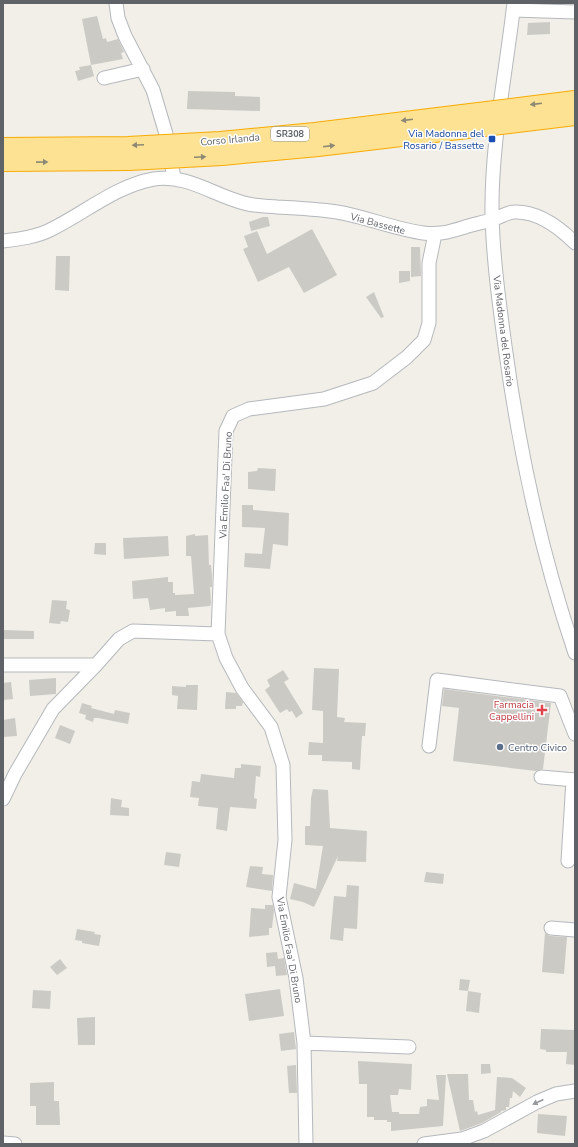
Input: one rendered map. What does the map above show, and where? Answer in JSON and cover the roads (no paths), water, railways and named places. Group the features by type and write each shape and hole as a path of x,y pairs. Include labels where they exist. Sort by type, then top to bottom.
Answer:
{"highway":[{"name":"Corso Irlanda","path":"3,147 128,146 220,141 315,132 575,100"},
{"name":"Corso Irlanda","path":"3,162 129,161 222,156 318,147 575,116"}],"street":[{"path":"116,3 118,18 125,36 153,90 166,134 174,178"},
{"path":"514,6 575,12"},
{"name":"Via Madonna del Rosario","path":"514,6 507,50 495,153 493,220 500,309 510,380 529,486 557,596 575,653"},
{"path":"104,78 143,69"},
{"name":"Via Bassette","path":"3,241 49,231 102,200 133,185 154,179 174,178 198,185 244,204 338,212 413,232 435,234 449,232 493,220 513,212 529,214 548,222 563,231 575,243"},
{"name":"Via Emilio Faa' Di Bruno","path":"306,1144 304,1043 296,978 279,897 285,840 283,765 271,727 242,688 226,658 218,634 226,431 233,416 249,409 324,399 373,382 407,357 424,340 429,323 429,263 435,234"},
{"path":"3,799 15,774 53,709 119,639 133,631 218,634"},
{"path":"3,665 96,665"},
{"path":"429,746 437,680 560,696 575,734"},
{"path":"541,777 574,780 568,861"},
{"path":"551,928 575,930"},
{"path":"304,1043 409,1047"},
{"path":"429,1144 462,1139 484,1131 537,1102 556,1094 575,1092"},
{"path":"3,1143 15,1144"}],"place":[{"name":"Via Madonna del Rosario / Bassette","path":"492,139"},
{"name":"Farmacia Cappellini","path":"542,710"},
{"name":"Centro Civico","path":"500,747"}]}
